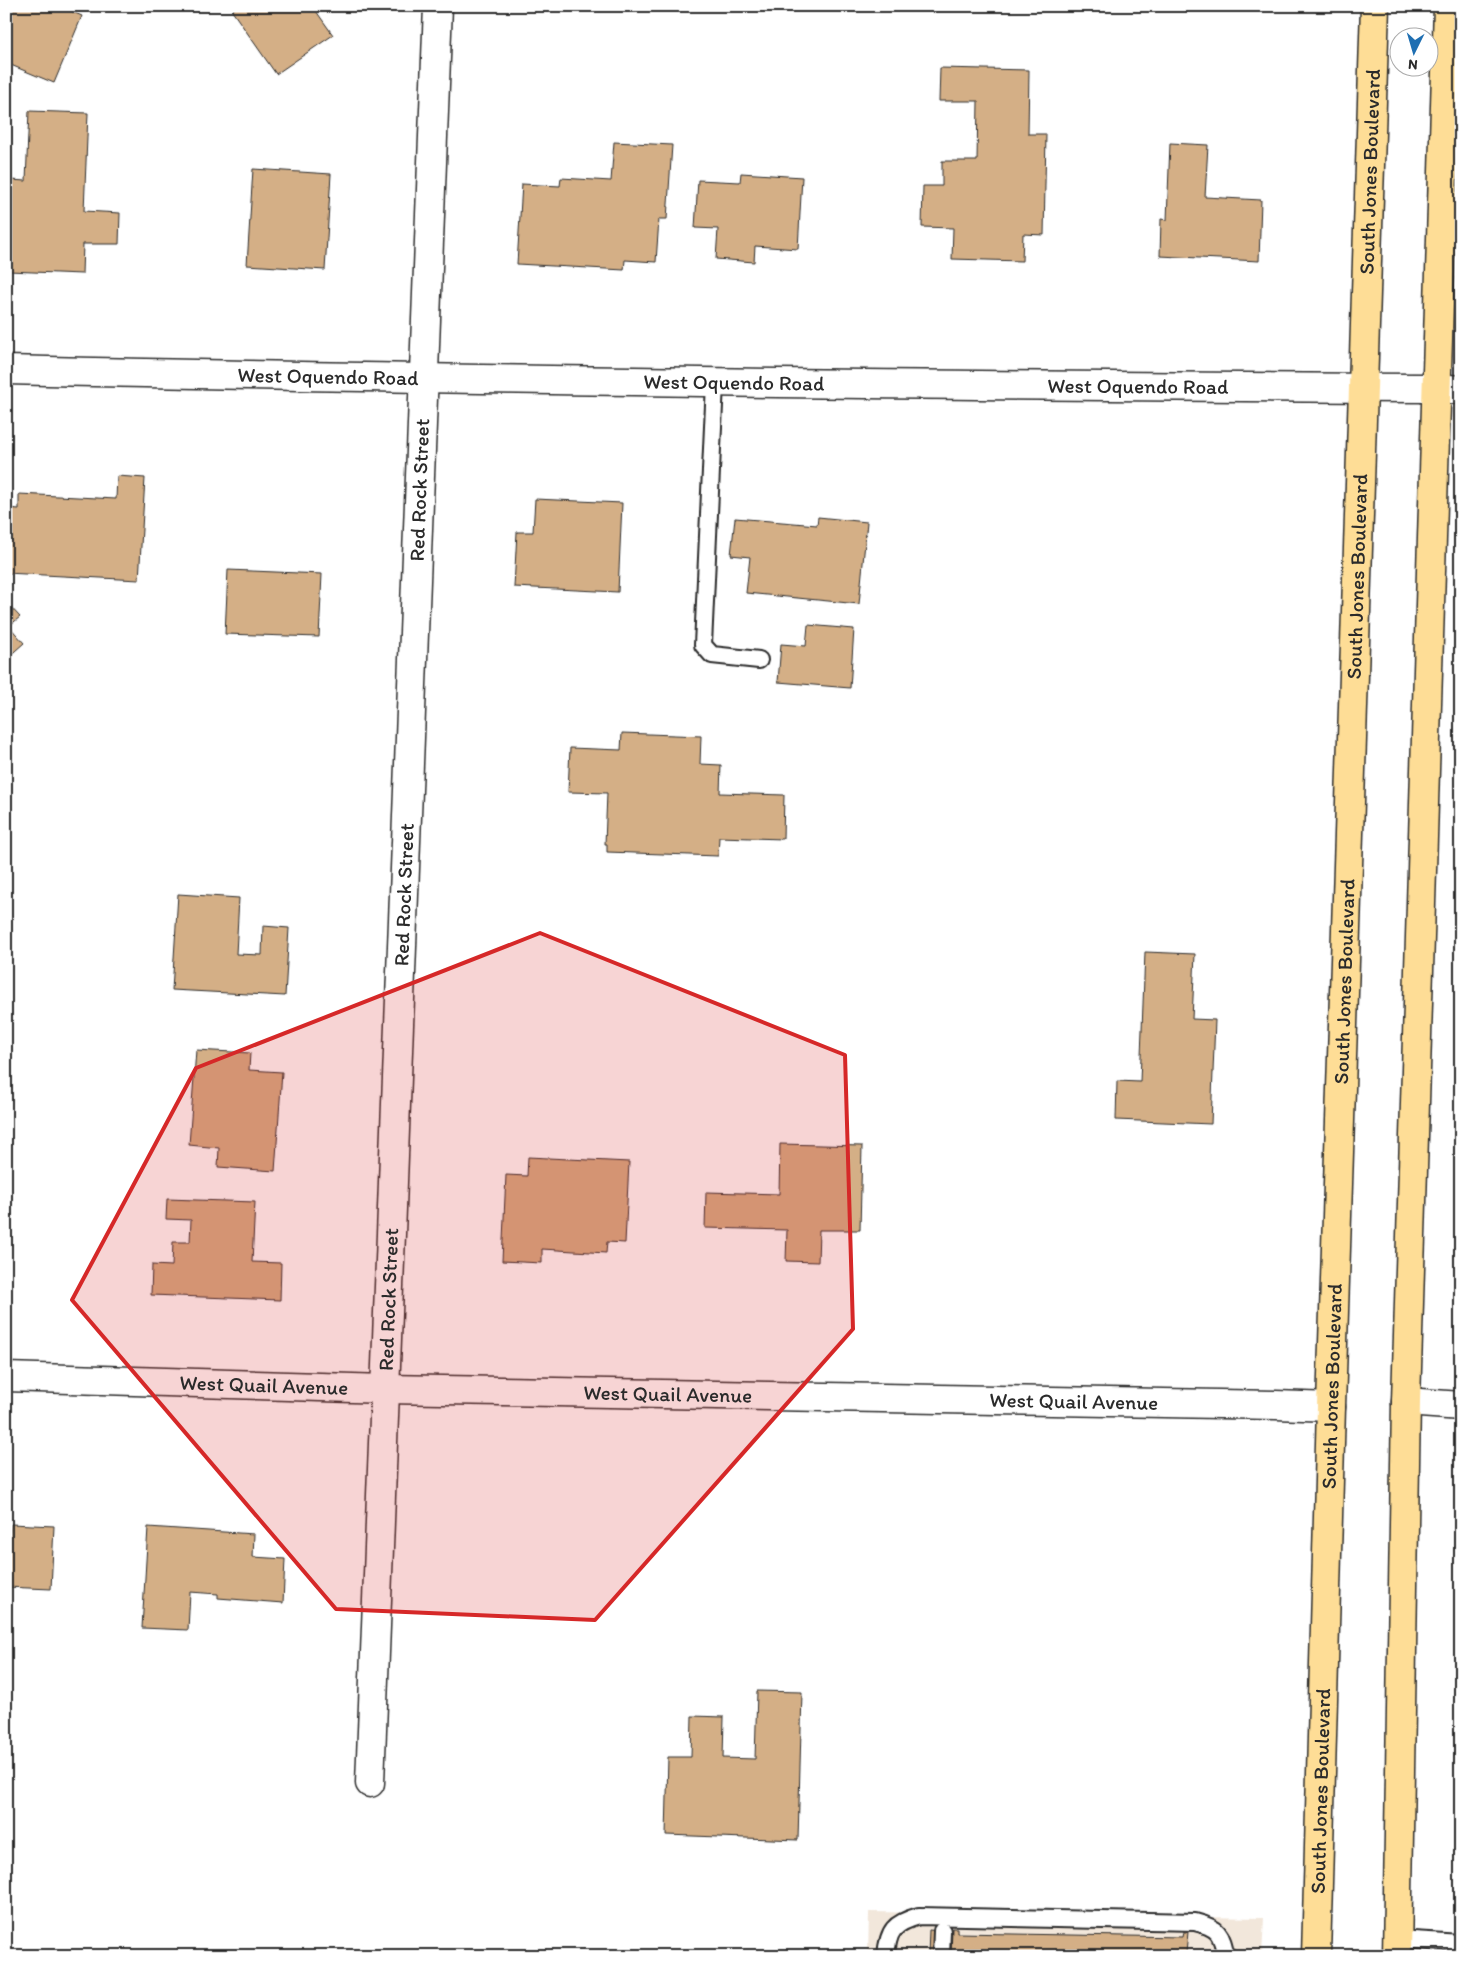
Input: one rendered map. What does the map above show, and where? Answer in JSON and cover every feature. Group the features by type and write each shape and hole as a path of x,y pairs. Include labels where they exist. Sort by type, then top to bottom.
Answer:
{"main road":[{"name":"South Jones Boulevard","path":"1316,1956 1331,1407 1375,6"},
{"path":"1397,1948 1406,1402 1449,389 1448,6"}],"street":[{"name":"Red Rock Street","path":"370,1783 438,6"},
{"name":"West Oquendo Road","path":"6,370 715,383 1449,389"},
{"name":"West Quail Avenue","path":"6,1377 385,1389 1331,1407"},
{"path":"1406,1402 1461,1406"}],"lane":[{"path":"715,383 703,645 712,655 759,660"},
{"path":"886,1956 888,1938 894,1927 906,1920 919,1916 1196,1922 1211,1926 1222,1938 1226,1956"},
{"path":"941,1956 942,1931"},
{"path":"1397,1948 1461,1943"}],"highlighted area":[{"path":"540,933 845,1055 853,1329 595,1620 336,1609 72,1300 196,1068"}],"shaded area":[{"path":"869,1912 1264,1918 1262,1956 868,1956"}],"building":[{"path":"6,6 59,6 82,16 54,83 6,63"},
{"path":"237,6 323,6 316,11 333,35 276,74 232,11"},
{"path":"940,68 1029,70 1028,134 1046,134 1044,235 1023,234 1022,261 952,259 953,228 922,227 923,186 942,186 942,161 977,161 978,101 939,101"},
{"path":"29,111 88,113 84,211 120,213 119,244 83,244 82,274 8,271 11,180 26,181"},
{"path":"614,142 672,145 667,219 659,219 656,262 625,260 624,270 517,264 522,184 560,186 561,178 611,181"},
{"path":"1170,143 1208,145 1205,197 1261,200 1259,261 1160,256 1161,219 1167,220"},
{"path":"253,169 331,174 325,270 247,265"},
{"path":"741,173 802,177 798,249 755,246 754,262 716,259 718,229 695,228 698,180 740,182"},
{"path":"117,476 145,478 139,580 6,573 6,508 19,509 19,494 116,499"},
{"path":"535,499 622,503 618,592 514,587 517,532 533,532"},
{"path":"818,517 867,522 859,604 746,593 750,557 731,555 735,518 817,525"},
{"path":"228,570 322,574 319,637 225,634"},
{"path":"6,602 20,617 9,626 24,643 6,659"},
{"path":"808,625 854,629 850,688 778,682 781,644 806,646"},
{"path":"622,733 701,736 700,764 721,765 720,793 784,795 783,839 719,837 718,856 607,852 607,844 605,844 607,793 568,792 570,748 621,750"},
{"path":"178,894 239,898 236,954 262,955 263,926 289,928 285,996 172,990"},
{"path":"1145,952 1195,954 1192,1019 1215,1020 1211,1124 1116,1120 1117,1081 1140,1082"},
{"path":"196,1050 250,1053 249,1070 282,1072 275,1171 218,1167 219,1148 189,1145"},
{"path":"780,1144 862,1146 860,1230 819,1230 818,1262 786,1261 787,1230 705,1228 706,1192 779,1194"},
{"path":"528,1157 629,1162 625,1243 607,1242 606,1253 542,1249 542,1263 502,1261 506,1175 527,1176"},
{"path":"167,1199 255,1202 252,1262 281,1263 280,1300 151,1295 152,1265 172,1266 173,1242 190,1242 191,1220 166,1219"},
{"path":"11,1524 54,1526 51,1589 6,1587 6,1536 10,1536"},
{"path":"148,1527 254,1534 253,1557 285,1559 283,1603 218,1598 218,1594 190,1592 188,1630 142,1628"},
{"path":"757,1691 802,1692 798,1840 666,1835 668,1757 691,1757 692,1716 724,1717 723,1758 755,1759"},
{"path":"952,1928 957,1928 957,1933 1182,1937 1183,1932 1188,1932 1186,1953 1197,1954 1197,1956 951,1956"},
{"path":"929,1930 951,1932 951,1956 928,1956"}]}
